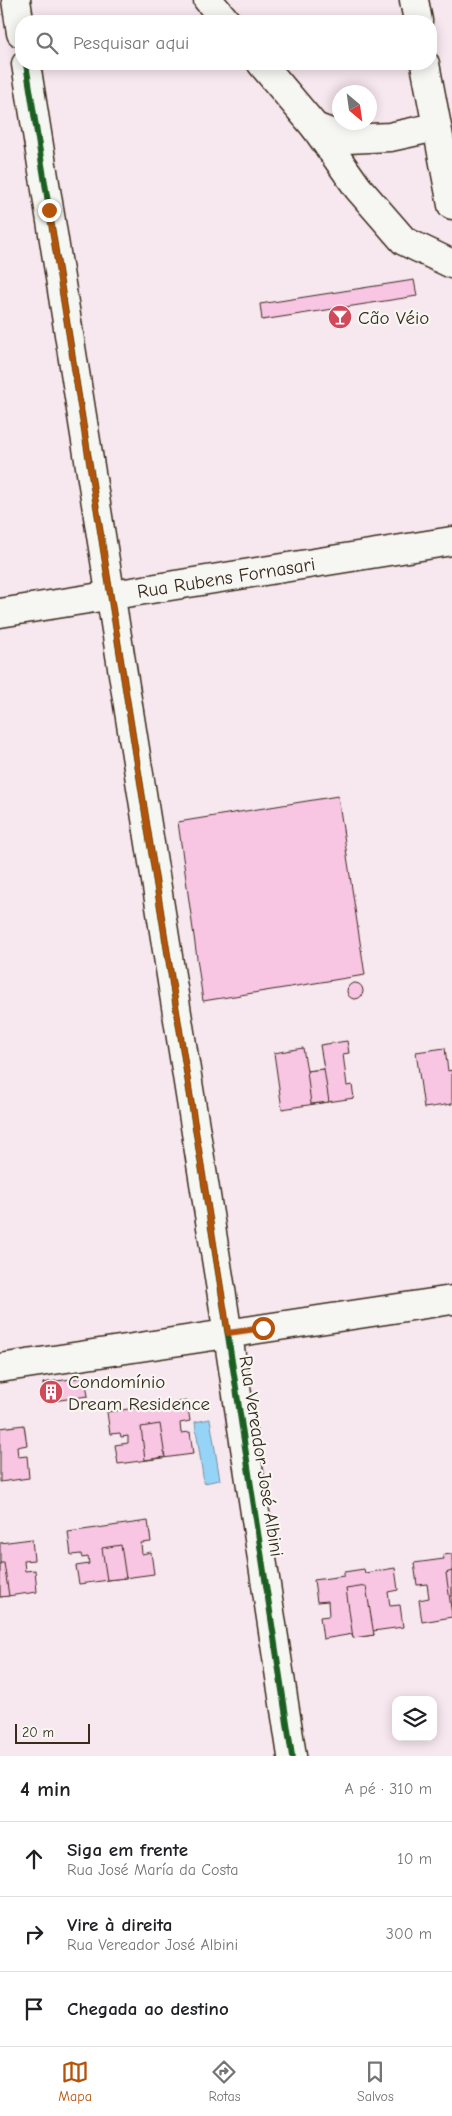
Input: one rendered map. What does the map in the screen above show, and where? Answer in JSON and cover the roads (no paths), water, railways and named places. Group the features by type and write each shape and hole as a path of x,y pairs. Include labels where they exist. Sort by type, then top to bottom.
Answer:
{"street":[{"path":"16,0 18,15"},
{"path":"208,0 221,15"},
{"path":"414,0 417,15"},
{"name":"Rua Vereador José Albini","path":"27,70 228,1333 292,1756"},
{"path":"267,70 316,127 358,188 404,241 452,264"},
{"path":"427,70 436,127 452,205"},
{"path":"316,127 347,139 390,137 436,127"},
{"name":"Rua Rubens Fornasari","path":"0,613 452,541"},
{"path":"0,1368 452,1300"}],"water":[{"path":"210,1419 220,1480 204,1483 195,1422"}],"place":[{"name":"Cão Véio","path":"340,317"},
{"name":"Condomínio Dream Residence","path":"51,1392"}]}
